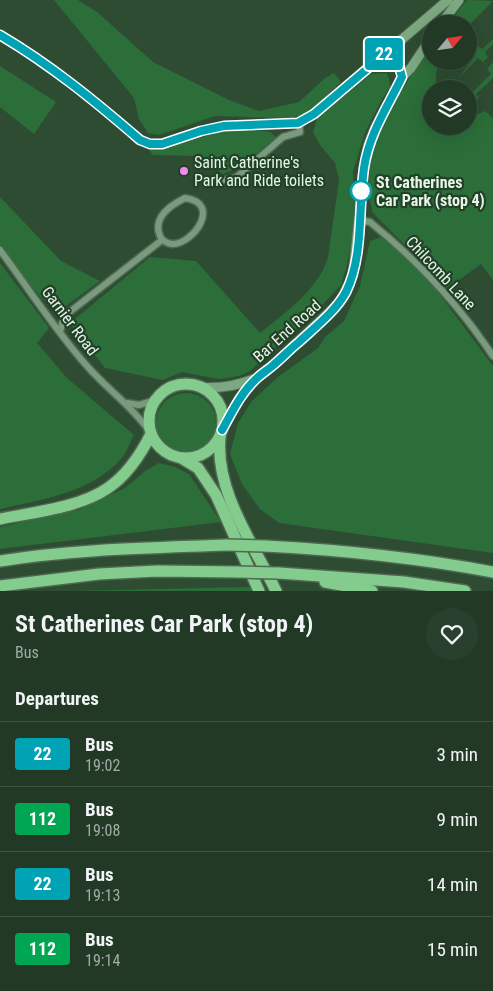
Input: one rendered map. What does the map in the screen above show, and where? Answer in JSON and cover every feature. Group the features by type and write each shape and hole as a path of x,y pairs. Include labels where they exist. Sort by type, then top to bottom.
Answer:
{"highway":[{"path":"221,434 208,451 192,458 173,456 156,444 151,433 150,415 156,400 163,392 176,386 191,385 201,387 219,405 223,421 219,462 223,480 238,517 276,591"},
{"path":"0,519 71,504 107,489 129,469 151,433"},
{"path":"183,458 198,468 216,495 259,591"},
{"path":"0,561 86,551 226,545 324,549 493,572"},
{"path":"0,586 100,574 157,571 279,573 404,582 465,591"},
{"path":"279,573 372,591"}],"main road":[{"path":"402,77 399,66 387,52 448,0"},
{"path":"448,15 459,0"},
{"name":"Bar End Road","path":"221,434 240,398 256,379 324,319 340,302 353,276 360,220 361,189 368,146 375,128 402,77 411,68 422,52"},
{"name":"Bar End Road","path":"201,387 237,386 256,379"}],"street":[{"path":"0,35 65,78 140,140 150,144 162,144 201,131 224,126 298,123 314,114 387,52"},
{"path":"223,180 230,180 238,176 283,137 300,132 298,123"},
{"path":"185,198 194,199 201,205 204,212 203,220 191,234 174,244 169,244 162,240 158,230 158,223 170,207 185,198"},
{"name":"Chilcomb Lane","path":"360,220 370,222 418,265 450,298 493,356"},
{"path":"60,332 63,320 67,314 162,240"},
{"name":"Garnier Road","path":"0,250 60,332 96,377 136,413 151,433"},
{"path":"126,403 140,405 156,400"}],"green space":[{"path":"54,0 78,0 97,12 153,62 229,100 259,111 299,102 325,78 334,73 341,82 306,116 284,118 215,116 159,135 148,133 139,119 134,98"},
{"path":"467,0 493,1 478,16 455,15"},
{"path":"493,39 493,44 485,52 488,57 483,62 478,58 478,46 482,49"},
{"path":"422,60 422,70 437,70 436,80 422,80 422,135 477,135 477,115 485,111 493,118 493,280 481,264 448,288 373,213 368,195 370,162 379,127"},
{"path":"493,62 493,78 477,93 477,88 491,74 487,69"},
{"path":"0,66 56,102 34,134 0,107"},
{"path":"386,73 389,78 390,88 382,99 365,132 353,172 355,203 352,239 346,269 341,285 322,305 250,371 242,375 218,379 182,372 163,380 105,368 70,323 150,257 196,261 260,333 309,290 324,269 328,257 339,180 335,163 320,145 313,132 317,119 371,74"},
{"path":"254,130 270,132 276,137 237,168 222,174 210,161 201,156 153,155 144,144 164,148 219,132"},
{"path":"0,197 61,261 100,281 63,308 42,299 0,247"},
{"path":"381,237 423,272 493,366 493,553 279,523 260,509 242,484 230,454 238,423 251,402 278,377 318,348 325,337 344,321 360,286 370,241"},
{"path":"0,263 49,328 37,343 67,378 134,435 121,459 96,479 81,487 49,498 0,509"},
{"path":"186,393 202,398 207,402 211,407 216,423 211,439 207,444 202,448 186,453 170,448 165,444 161,439 156,423 161,407 165,402 170,398"},
{"path":"159,463 175,467 189,474 221,522 0,549 0,527 79,510 125,488 145,471"},
{"path":"250,587 252,591 69,591"}],"bus line":[{"name":"22","path":"0,35 65,78 140,140 150,144 162,144 201,131 224,126 298,123 307,120 387,52 399,66 402,77 382,113 368,146 361,189 360,220 353,276 346,291 340,302 324,319 256,379 240,398 222,430"}],"place":[{"name":"Saint Catherine's Park and Ride toilets","path":"184,171"},
{"name":"St Catherines Car Park (stop 4)","path":"361,191"}]}
